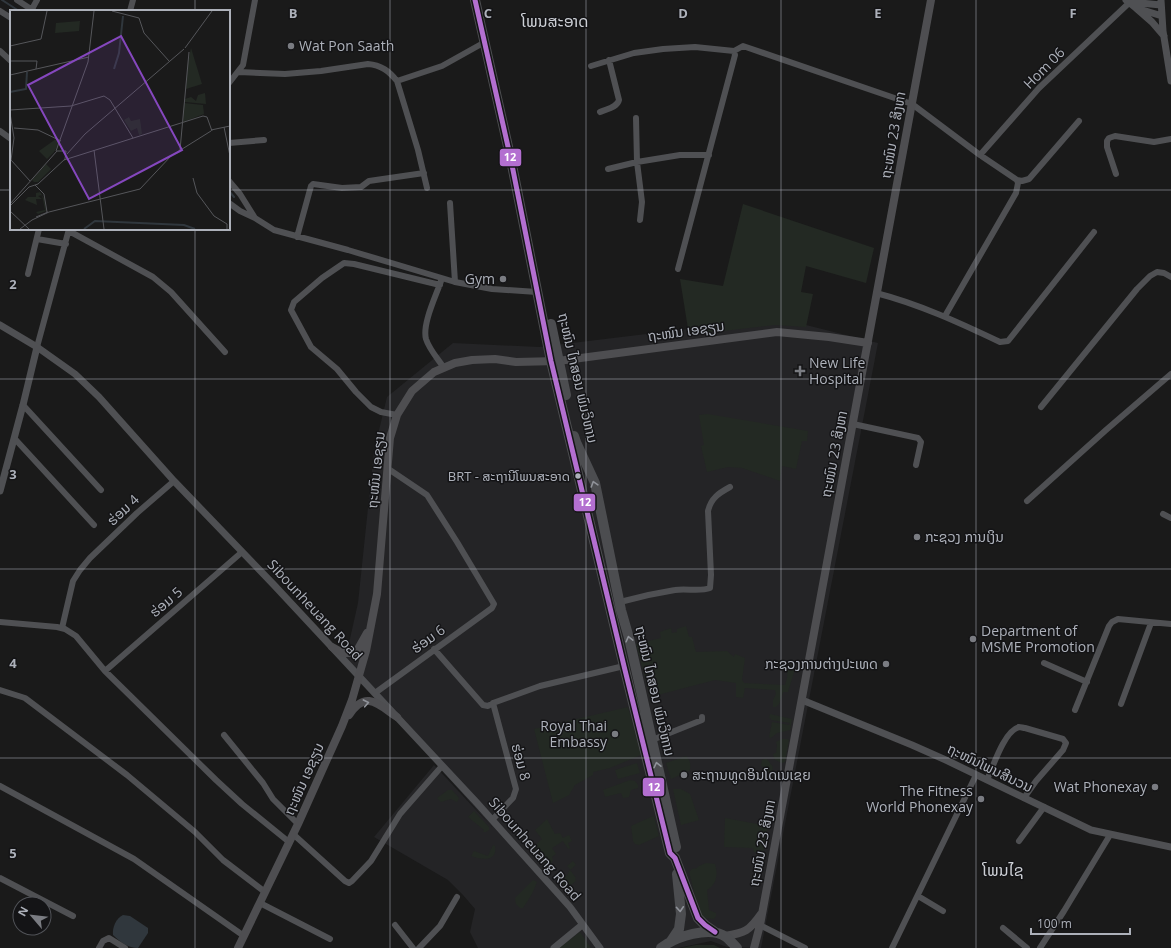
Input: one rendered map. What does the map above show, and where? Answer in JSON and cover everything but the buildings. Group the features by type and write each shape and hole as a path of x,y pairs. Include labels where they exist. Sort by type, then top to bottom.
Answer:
{"highway":[{"name":"ຖະໜົນ ໄກສອນ ພົມວິຫານ","path":"475,0 513,167 537,292 624,666 677,852 676,858"},
{"name":"ຖະໜົນ ໄກສອນ ພົມວິຫານ","path":"480,0 519,168 554,361 576,442 595,483 620,602 652,740 662,802"},
{"path":"676,858 698,918 715,932 725,936 737,948"},
{"path":"663,946 679,928 681,914 676,858"},
{"path":"663,946 688,934 715,932"}],"main road":[{"name":"ຖະໜົນ 23 ສິງຫາ","path":"754,948 760,925 931,0"},
{"name":"ຖະໜົນ ເອຊຽນ","path":"238,948 298,824 342,726 352,700 373,621 380,565 390,438 397,415 412,391 434,372 455,363 472,360 494,359 516,362 554,361 777,332 868,342"},
{"path":"332,647 343,653 354,653 362,643 373,621"},
{"path":"342,726 351,712 363,702 370,701 378,703 397,717"},
{"name":"ຖະໜົນ 23 ສິງຫາ","path":"725,936 743,933 754,924 762,912"}],"street":[{"path":"17,0 33,10 37,0"},
{"path":"130,10 133,0"},
{"path":"230,82 243,65 254,0"},
{"path":"1128,1 1161,3 1164,37 1170,64 1171,81"},
{"path":"1128,1 1152,22 1164,37"},
{"name":"Hom 06","path":"980,155 1039,88 1128,1"},
{"path":"1136,8 1162,16"},
{"path":"0,11 10,17"},
{"path":"397,82 442,66 485,42"},
{"path":"591,66 634,53 689,47 734,51 743,46 912,104 980,155 1017,180 1022,181 1029,179 1079,121"},
{"path":"0,51 10,59"},
{"path":"678,269 735,54 734,51"},
{"path":"600,112 618,104 619,100 609,60"},
{"path":"239,72 285,74 321,71 368,64 374,64 386,69 397,82 427,188"},
{"path":"636,118 637,162 642,202 640,220"},
{"path":"0,131 10,138"},
{"path":"1116,174 1107,147 1107,141 1109,138 1115,136 1154,142 1171,140"},
{"path":"230,143 264,140"},
{"path":"608,169 637,162 680,155 709,155"},
{"path":"297,237 311,186 313,184 342,188 361,186 369,180 424,173"},
{"path":"945,316 1016,193 1018,183 1017,180"},
{"path":"230,182 240,194 255,218"},
{"path":"450,203 455,282"},
{"path":"230,204 240,212 255,218 274,230 297,237 348,250 455,282 492,290 537,292"},
{"path":"28,274 39,230"},
{"path":"0,491 15,439 37,347 69,230 153,277 171,292 226,352"},
{"path":"876,293 892,297 945,316 1000,342 1008,341 1094,232"},
{"path":"37,239 66,244"},
{"path":"397,415 382,412 372,406 356,392 337,369 311,347 291,310 294,302 306,291 344,263 354,264 440,285"},
{"path":"1041,407 1137,289 1150,276 1157,272 1171,277"},
{"path":"442,278 427,321 425,332 429,345 444,368"},
{"name":"Sibounheuang Road","path":"0,324 37,347 75,374 99,397 174,481 332,647 492,820 570,907 582,925 606,948"},
{"path":"1027,501 1171,374"},
{"path":"23,405 102,490"},
{"path":"853,424 918,438 921,442 916,466"},
{"path":"15,439 94,525"},
{"name":"ຮ່ອມ 6","path":"375,693 492,608 494,604 427,495 388,468"},
{"name":"ຮ່ອມ 4","path":"62,628 73,581 80,570 90,558 137,513 174,481"},
{"path":"620,602 641,596 676,590 698,590 710,588 711,575 708,511 717,494 730,487"},
{"path":"1163,514 1171,518"},
{"name":"ຮ່ອມ 5","path":"105,671 242,552"},
{"path":"1075,710 1109,626 1112,622 1118,619 1171,624"},
{"path":"0,622 62,628 76,636 105,671 242,804 291,838 349,883 352,882 371,861 400,814 442,766"},
{"path":"1121,704 1151,622"},
{"path":"434,649 483,705 488,706 540,686 624,666"},
{"path":"1044,663 1087,682"},
{"path":"0,690 25,698 127,775 195,832 223,860 265,892"},
{"name":"ຖະໜົນໂພນສີນວນ","path":"802,700 912,745 1091,830 1171,847"},
{"name":"ຮ່ອມ 8","path":"492,820 513,798 516,790 493,703"},
{"path":"652,740 702,720 702,717"},
{"path":"987,780 1005,739 1012,731 1019,727 1063,739 1066,743 1063,750 1036,781 1024,798"},
{"path":"224,735 263,782 273,799 298,824"},
{"path":"892,948 976,775"},
{"path":"0,786 134,859 244,936"},
{"path":"1019,841 1044,807"},
{"path":"1040,948 1110,835"},
{"path":"0,878 73,916"},
{"path":"918,896 943,911"},
{"path":"419,948 440,926 457,897"},
{"path":"260,903 330,939"},
{"path":"395,925 413,948"},
{"path":"554,948 582,925"},
{"path":"760,925 805,948"},
{"path":"1003,928 1027,948"},
{"name":"Sibounheuang Road","path":"592,936 600,948"},
{"path":"99,948 103,941 108,938 125,948"}],"shaded area":[{"path":"743,204 874,248 866,283 806,266 801,292 813,294 806,327 775,325 689,335 680,279 723,286"},
{"path":"778,318 878,343 761,948 727,947 711,941 678,948 596,948 594,946 595,948 478,948 470,932 475,909 463,895 448,880 374,837 434,765 492,827 345,661 358,603 374,451 387,397 453,343 539,347"},
{"path":"707,414 808,431 807,441 802,441 796,469 782,466 780,481 742,468 728,467 707,472 701,446 704,445 699,415"},
{"path":"686,626 689,637 692,637 696,652 727,651 734,657 735,654 745,658 742,680 744,683 785,685 787,671 779,666 778,663 780,660 793,666 795,669 788,692 783,692 779,704 776,707 773,707 773,700 776,694 775,690 745,688 743,698 736,697 736,683 715,680 650,697 636,644 661,638 660,632 671,628 672,633 677,632 677,629"},
{"path":"628,707 641,755 610,768 593,772 593,775 575,785 569,795 553,803 534,729"},
{"path":"770,714 792,719 790,730 777,733 771,738 769,737 772,722 789,725 790,723 771,720 771,718 769,718"},
{"path":"782,739 789,740 785,762 782,763 775,760 773,754 776,753 776,742"},
{"path":"686,756 690,763 689,771 671,779 666,763"},
{"path":"767,759 773,767 772,772 763,771 764,767 761,766 762,760"},
{"path":"637,763 640,773 618,779 615,770"},
{"path":"630,780 635,781 638,788 631,790 629,797 623,798 621,793 605,797 603,790"},
{"path":"673,789 681,789 690,794 699,820 681,825"},
{"path":"448,790 452,790 459,798 457,802 451,799 441,802 437,798"},
{"path":"474,811 489,827 489,830 483,832 484,830 468,817"},
{"path":"653,816 659,836 639,845 635,844 633,841 631,826"},
{"path":"725,818 768,826 763,853 754,852 753,848 724,847"},
{"path":"547,819 555,834 560,833 563,838 569,835 572,841 568,843 570,848 568,849 563,841 552,848 556,854 552,857 553,860 549,867 532,848 542,839 535,830"},
{"path":"493,845 495,846 495,851 494,855 491,857 484,859 471,856 474,851 488,856"},
{"path":"573,861 576,865 570,870 576,878 576,881 567,888 555,876 561,872 567,876 570,869 567,866"},
{"path":"706,863 715,864 716,868 715,882 707,890 709,910 716,913 714,919 704,918 700,914 689,872 692,869"},
{"path":"533,880 537,882 532,894 523,908 520,908 516,904 515,898"},
{"path":"123,915 130,916 148,928 148,933 138,948 124,944 113,935 113,929 118,918"},
{"path":"580,932 591,948 559,948"},
{"path":"696,945 714,945 720,948 681,948"}],"waterway":[{"path":"2,0 17,10"},
{"path":"230,192 234,197"}],"transit line":[{"name":"12","path":"475,0 511,160 551,361 670,853 675,858 698,918 715,932"}],"place":[{"name":"Wat Pon Saath","path":"291,46"},
{"name":"Gym","path":"503,279"},
{"name":"New Life Hospital","path":"800,371"},
{"name":"BRT - ສະຖານີໂພນສະອາດ","path":"578,476"},
{"name":"ກະຊວງ ການເງິນ","path":"917,537"},
{"name":"Department of MSME Promotion","path":"973,639"},
{"name":"ກະຊວງການຕ່າງປະເທດ","path":"886,664"},
{"name":"Royal Thai Embassy","path":"615,734"},
{"name":"ສະຖານທູດອິນໂດເນເຊຍ","path":"684,775"},
{"name":"Wat Phonexay","path":"1155,787"},
{"name":"The Fitness World Phonexay","path":"981,799"}],"district":[{"name":"ໂພນສະອາດ","path":"555,21"},
{"name":"ໂພນໄຊ","path":"1003,870"}]}
